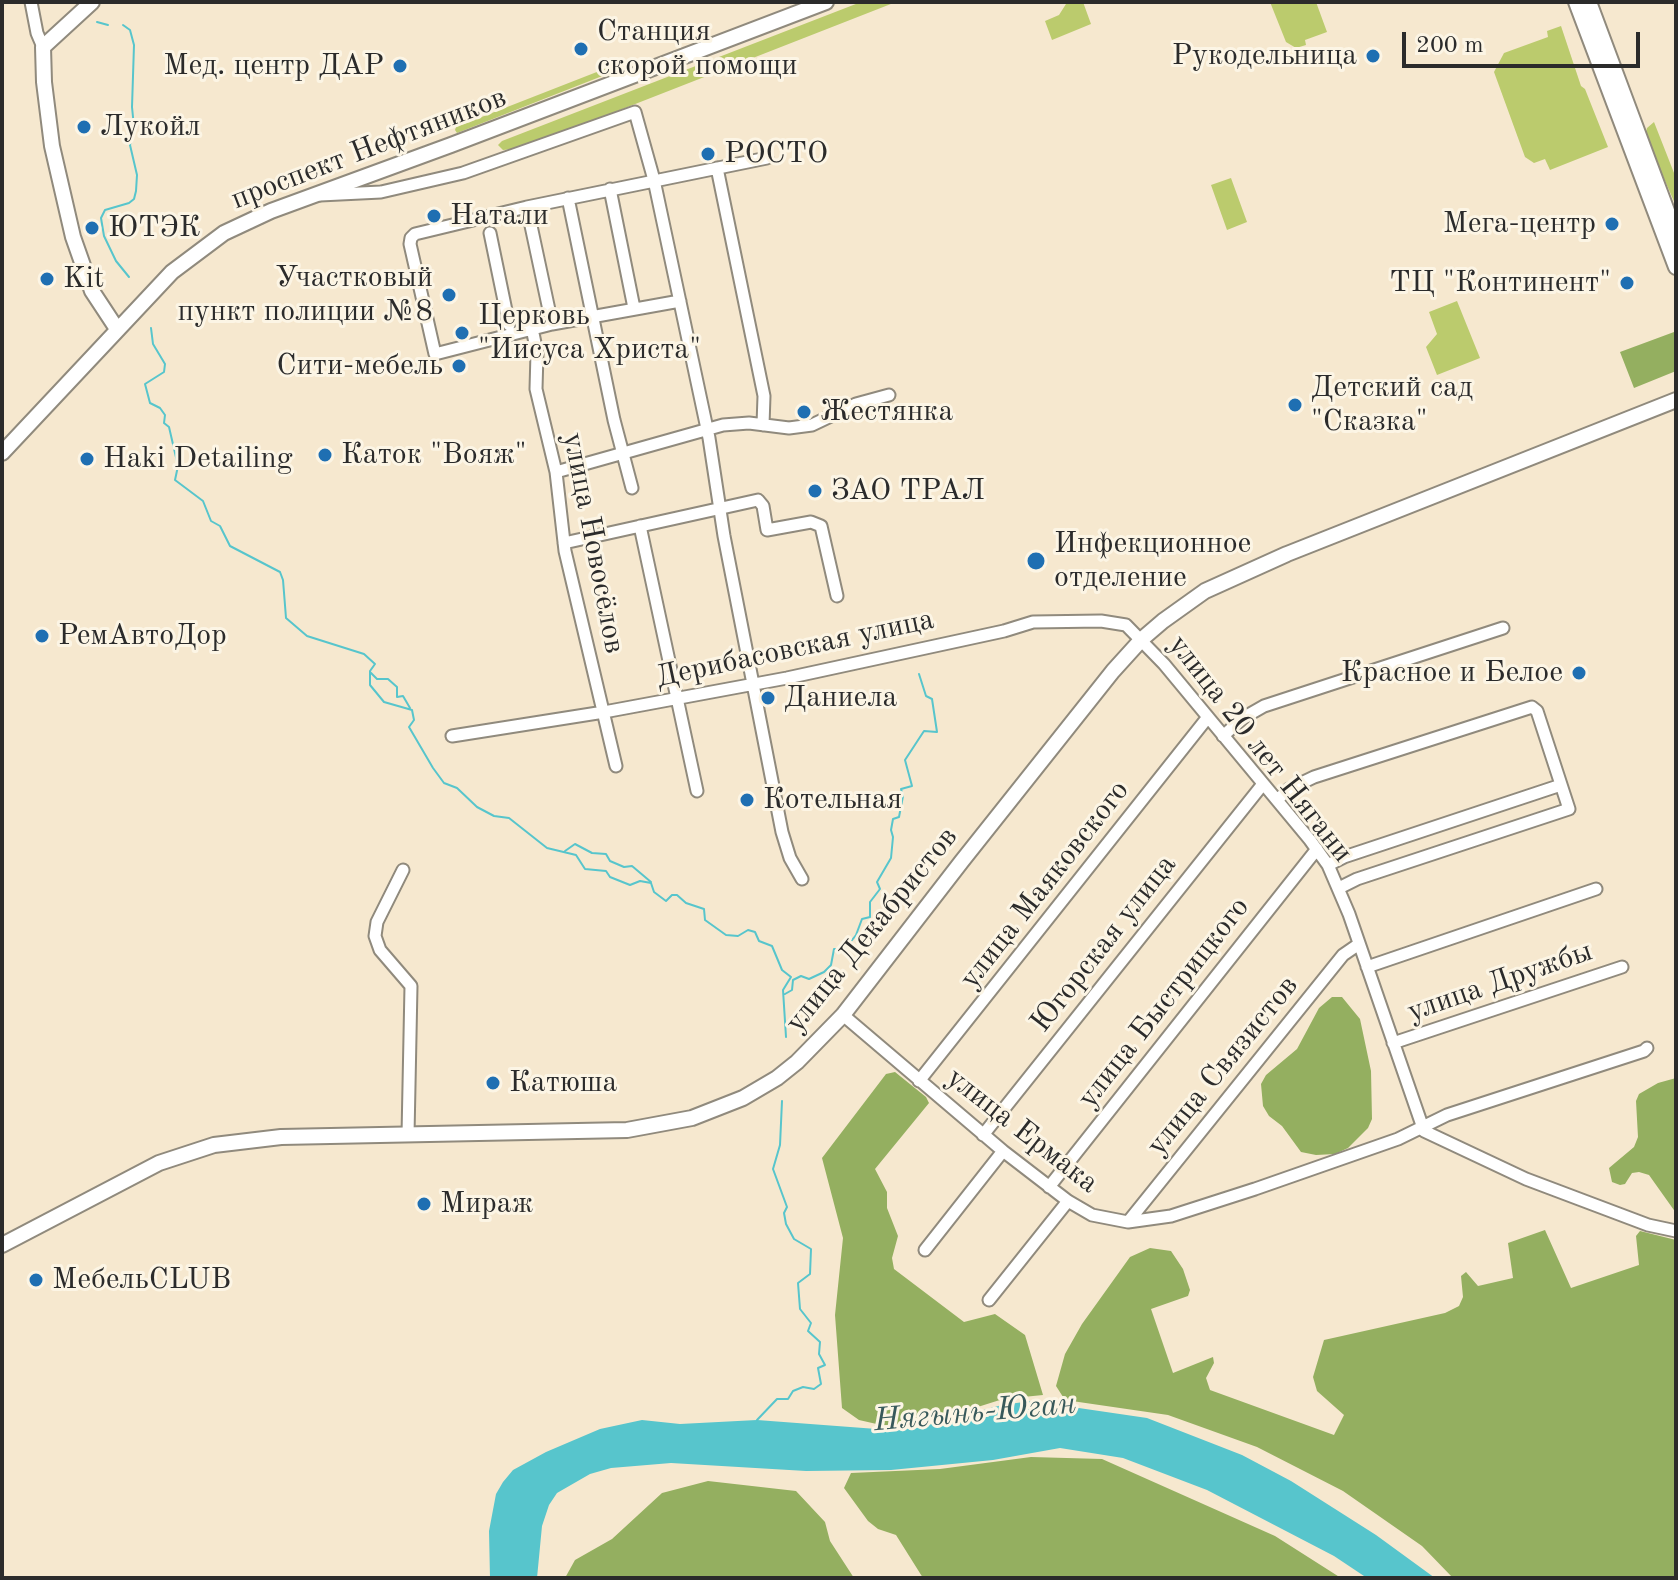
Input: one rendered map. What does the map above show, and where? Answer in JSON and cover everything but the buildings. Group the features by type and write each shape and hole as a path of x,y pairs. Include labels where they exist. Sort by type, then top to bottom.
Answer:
{"main road":[{"path":"92,2 43,47 48,123 73,237 92,291 117,329"},
{"name":"проспект Нефтяников","path":"2,453 172,272 207,243 251,219 826,2"},
{"path":"1576,2 1676,235"},
{"path":"1589,2 1676,267"},
{"name":"улица Декабристов","path":"2,1245 148,1168 214,1145 281,1137 605,1131 692,1118 734,1102 777,1078 812,1048 843,1015 962,861 1142,639 1185,605 1227,580 1676,400"}],"street":[{"path":"31,2 34,25 43,47"},
{"path":"317,195 400,189 463,173 635,112 654,180 707,429 784,844 802,879"},
{"path":"680,301 532,328 435,354 410,244 415,234 527,207 767,158"},
{"path":"390,168 389,181 400,189"},
{"path":"717,168 764,396 763,425"},
{"path":"610,189 634,308"},
{"path":"568,198 632,488"},
{"path":"527,207 552,324"},
{"path":"490,233 509,325"},
{"name":"улица Новосёлов","path":"532,328 537,353 536,389 556,472 564,543 616,766"},
{"path":"556,472 707,429 737,424 789,428 812,425 856,404 889,395"},
{"path":"564,543 758,500 763,506 767,530 811,522 819,524 837,596"},
{"path":"640,526 697,791"},
{"name":"Дерибасовская улица","path":"452,736 678,698 1004,631 1043,620 1119,622 1142,639"},
{"path":"1223,736 1243,718 1264,706 1503,628"},
{"name":"улица 20 лет Нягани","path":"1142,639 1328,865 1359,944 1421,1127"},
{"path":"1277,800 1289,789 1314,777 1532,707 1537,711 1569,809 1357,879 1339,888"},
{"name":"улица Маяковского","path":"919,1081 1208,717"},
{"name":"Югорская улица","path":"983,1135 1263,784"},
{"path":"1328,865 1561,785"},
{"name":"улица Быстрицкого","path":"1049,1187 1317,849"},
{"path":"403,870 377,922 375,936 380,950 411,986 408,1135"},
{"path":"1367,967 1596,889"},
{"name":"улица Связистов","path":"1128,1222 1343,955 1359,944"},
{"name":"улица Дружбы","path":"1393,1043 1622,967"},
{"name":"улица Ермака","path":"843,1015 983,1135 1068,1201 1092,1215 1128,1222 1171,1216 1255,1189 1398,1139 1447,1115 1647,1048"},
{"path":"1421,1127 1429,1136 1526,1179 1648,1225 1676,1231"},
{"path":"925,1250 1003,1151"},
{"path":"989,1300 1068,1201"}],"green space":[{"path":"861,2 896,2 579,126 513,149 503,150 498,145 502,141"},
{"path":"1071,2 1083,2 1091,24 1052,40 1045,21 1059,15"},
{"path":"1270,2 1316,2 1327,32 1305,40 1306,45 1296,48 1286,42"},
{"path":"1561,26 1581,86 1585,89 1608,147 1550,170 1545,159 1534,163 1525,157 1494,72 1504,53 1548,37 1547,31"},
{"path":"607,68 610,73 457,133 455,130 456,127"},
{"path":"1654,122 1676,178 1676,206 1645,135"},
{"path":"1231,178 1247,222 1227,230 1211,185"},
{"path":"1457,301 1480,358 1437,375 1426,347 1437,334 1429,312"},
{"path":"1674,332 1676,371 1634,388 1620,352"},
{"path":"1332,997 1342,997 1360,1019 1371,1071 1372,1119 1368,1128 1348,1148 1335,1154 1316,1155 1301,1152 1282,1126 1269,1116 1263,1106 1261,1084 1266,1075 1297,1049 1319,1008"},
{"path":"895,1072 926,1097 929,1103 875,1169 887,1192 887,1208 898,1236 892,1258 894,1269 964,1322 995,1314 1025,1335 1043,1395 1003,1399 927,1423 903,1425 881,1425 859,1420 842,1408 835,1315 843,1238 822,1158 886,1074"},
{"path":"1676,1078 1676,1213 1649,1175 1632,1173 1625,1184 1620,1185 1612,1182 1609,1168 1634,1147 1638,1137 1636,1101 1639,1094 1658,1083"},
{"path":"1545,1230 1571,1288 1639,1265 1636,1236 1640,1231 1676,1240 1676,1578 1453,1578 1422,1546 1343,1491 1257,1447 1168,1415 1065,1400 1056,1386 1065,1354 1082,1324 1130,1257 1150,1248 1171,1251 1183,1269 1190,1290 1188,1296 1151,1309 1173,1373 1213,1357 1214,1363 1206,1378 1210,1390 1334,1435 1344,1415 1317,1391 1313,1377 1324,1340 1445,1313 1459,1306 1463,1297 1461,1276 1466,1272 1478,1286 1513,1278 1508,1243"},
{"path":"1031,1457 1102,1459 1275,1536 1341,1578 923,1578 896,1535 878,1529 868,1521 844,1488 851,1473 940,1469"},
{"path":"708,1481 796,1491 825,1522 830,1541 854,1578 565,1578 575,1560 612,1539 662,1493"}],"water":[{"name":"Нягынь-Юган","path":"1031,1401 1147,1418 1242,1455 1291,1481 1376,1535 1435,1578 1367,1578 1334,1556 1207,1490 1123,1458 1060,1448 993,1460 891,1470 806,1471 671,1463 611,1468 590,1474 557,1493 542,1526 537,1578 490,1578 489,1531 496,1494 503,1482 513,1470 600,1429 642,1420 680,1424 757,1420 890,1430 917,1428 1002,1405"}],"waterway":[{"path":"97,22 108,25"},
{"path":"123,25 130,30 134,45 134,127 130,145 137,175 136,191 129,203 105,210 101,218 104,236 116,261 129,277"},
{"path":"151,328 153,344 165,364 164,372 145,384 150,403 160,408 165,415 164,423 169,427 178,466 175,480 203,501 211,521 220,526 230,546 280,572 286,618 307,636 364,654 375,664 370,671 370,685 384,702 412,710 414,720 409,727 433,768 444,783 457,788 477,807 494,816 509,818 547,848 576,855 585,869 606,871 610,877 630,885 640,881 651,883 654,892 666,901 677,895 686,903 704,909 705,920 726,935 738,936 748,930 755,932 759,941 772,946 782,970 791,977 783,990 786,1037"},
{"path":"370,672 377,679 388,679 397,687 397,697 403,696 410,708"},
{"path":"785,994 792,990 793,980 801,976 809,979 824,972 831,965 834,949 845,949 856,935 862,919 870,917 870,902 880,889 877,882 891,858 891,830 893,819 899,817 903,796 901,789 912,786 905,760 924,731 937,732 932,699 926,696 919,674"},
{"path":"565,851 575,844 592,853 606,854 610,861 624,867 632,866 651,882"},
{"path":"757,1420 777,1399 788,1399 793,1391 803,1387 814,1389 821,1384 818,1368 825,1365 819,1354 820,1342 808,1331 811,1323 800,1309 798,1283 810,1274 811,1249 794,1239 786,1224 784,1213 787,1207 773,1169 780,1145 782,1101"}],"place":[{"name":"Станция скорой помощи","path":"581,49"},
{"name":"Рукодельница","path":"1373,56"},
{"name":"Мед. центр ДАР","path":"400,66"},
{"name":"Лукойл","path":"84,127"},
{"name":"РОСТО","path":"708,154"},
{"name":"Натали","path":"434,216"},
{"name":"Мега-центр","path":"1612,224"},
{"name":"ЮТЭК","path":"92,228"},
{"name":"Kit","path":"47,279"},
{"name":"ТЦ \"Континент\"","path":"1627,283"},
{"name":"Участковый пункт полиции №8","path":"449,295"},
{"name":"Церковь \"Иисуса Христа\"","path":"462,333"},
{"name":"Сити-мебель","path":"459,366"},
{"name":"Детский сад \"Сказка\"","path":"1295,405"},
{"name":"Жестянка","path":"804,412"},
{"name":"Каток \"Вояж\"","path":"325,455"},
{"name":"Haki Detailing","path":"87,459"},
{"name":"ЗАО ТРАЛ","path":"815,491"},
{"name":"Инфекционное отделение","path":"1036,561"},
{"name":"РемАвтоДор","path":"42,636"},
{"name":"Красное и Белое","path":"1579,673"},
{"name":"Даниела","path":"768,698"},
{"name":"Котельная","path":"747,800"},
{"name":"Катюша","path":"493,1083"},
{"name":"Мираж","path":"424,1204"},
{"name":"МебельCLUB","path":"36,1280"}]}
